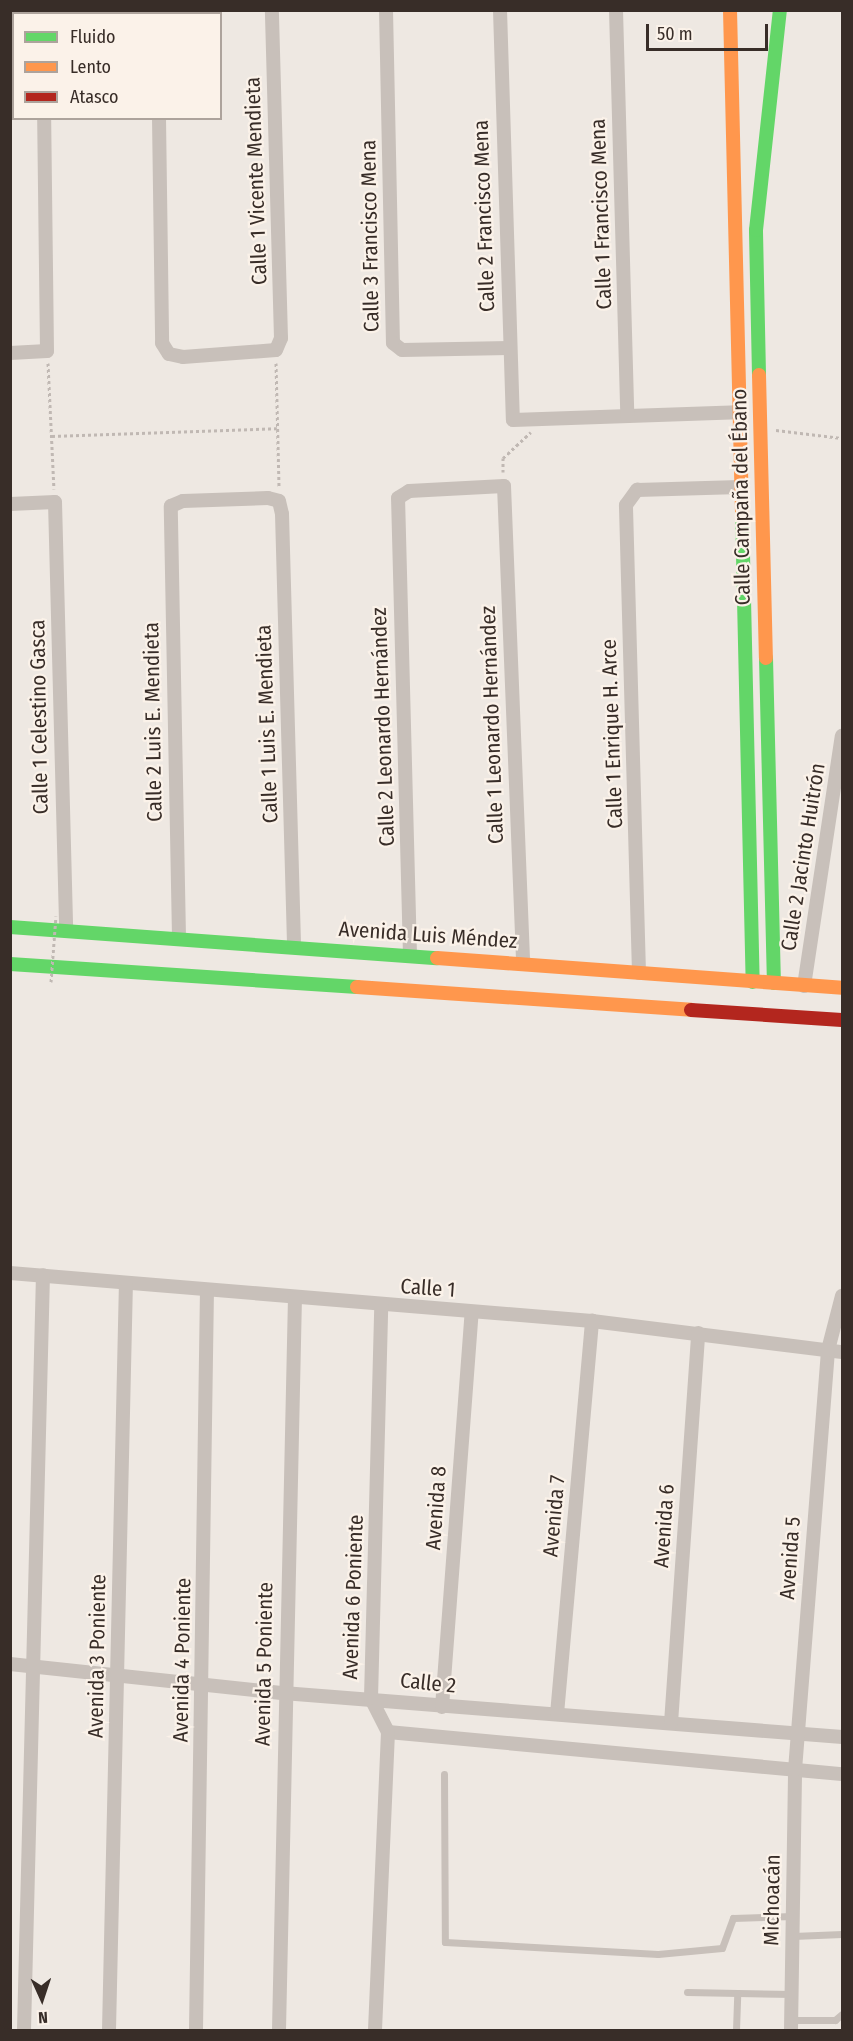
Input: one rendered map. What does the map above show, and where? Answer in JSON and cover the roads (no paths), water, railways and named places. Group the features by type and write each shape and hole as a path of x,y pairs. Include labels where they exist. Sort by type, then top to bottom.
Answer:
{"street":[{"name":"Calle 1 Vicente Mendieta","path":"159,120 162,343 169,354 252,355 276,350 281,338 272,10"},
{"name":"Calle 3 Francisco Mena","path":"386,10 393,343 402,350 509,348"},
{"name":"Calle 2 Francisco Mena","path":"500,10 513,420 627,416"},
{"name":"Calle 1 Francisco Mena","path":"616,10 627,416"},
{"name":"Calle Campaña del Ébano","path":"730,10 753,982"},
{"name":"Calle Campaña del Ébano","path":"774,983 756,230 780,10"},
{"path":"10,353 47,351 44,120"},
{"path":"627,416 738,412"},
{"name":"Calle 1 Leonardo Hernández","path":"398,498 409,491 504,486 523,963"},
{"name":"Calle 1 Enrique H. Arce","path":"639,973 629,495 637,490 740,487"},
{"name":"Calle 2 Leonardo Hernández","path":"398,498 410,955"},
{"name":"Calle 1 Luis E. Mendieta","path":"171,506 183,501 279,501 294,946"},
{"name":"Calle 1 Celestino Gasca","path":"10,504 55,502 66,931"},
{"name":"Calle 2 Luis E. Mendieta","path":"171,506 179,937"},
{"name":"Calle 2 Jacinto Huitrón","path":"804,986 843,736"},
{"name":"Avenida Luis Méndez","path":"10,927 179,937 843,988"},
{"path":"10,963 843,1020"},
{"name":"Calle 1","path":"10,1272 207,1291 592,1321 843,1352"},
{"path":"24,2031 30,1665 43,1275"},
{"name":"Avenida 3 Poniente","path":"109,2031 126,1283"},
{"name":"Avenida 4 Poniente","path":"196,2031 204,1684 207,1291"},
{"name":"Avenida 5","path":"795,1770 828,1350 843,1296"},
{"name":"Avenida 5 Poniente","path":"279,2031 283,1693 295,1298"},
{"name":"Avenida 6 Poniente","path":"375,2031 388,1732 371,1698 381,1305"},
{"name":"Avenida 8","path":"442,1707 472,1312"},
{"name":"Avenida 7","path":"557,1714 592,1321"},
{"name":"Avenida 6","path":"671,1723 698,1333"},
{"name":"Calle 2","path":"10,1664 283,1693 371,1698 442,1707 843,1737"},
{"path":"388,1732 843,1774"},
{"name":"Michoacán","path":"791,2025 795,1770"}],"lane":[{"path":"444,1774 445,1942 658,1954 722,1948 733,1918 793,1916"},
{"path":"793,1936 843,1934"},
{"path":"687,1992 792,1994"},
{"path":"736,2031 737,1993"},
{"path":"791,2025 835,2020 843,2014"}]}
